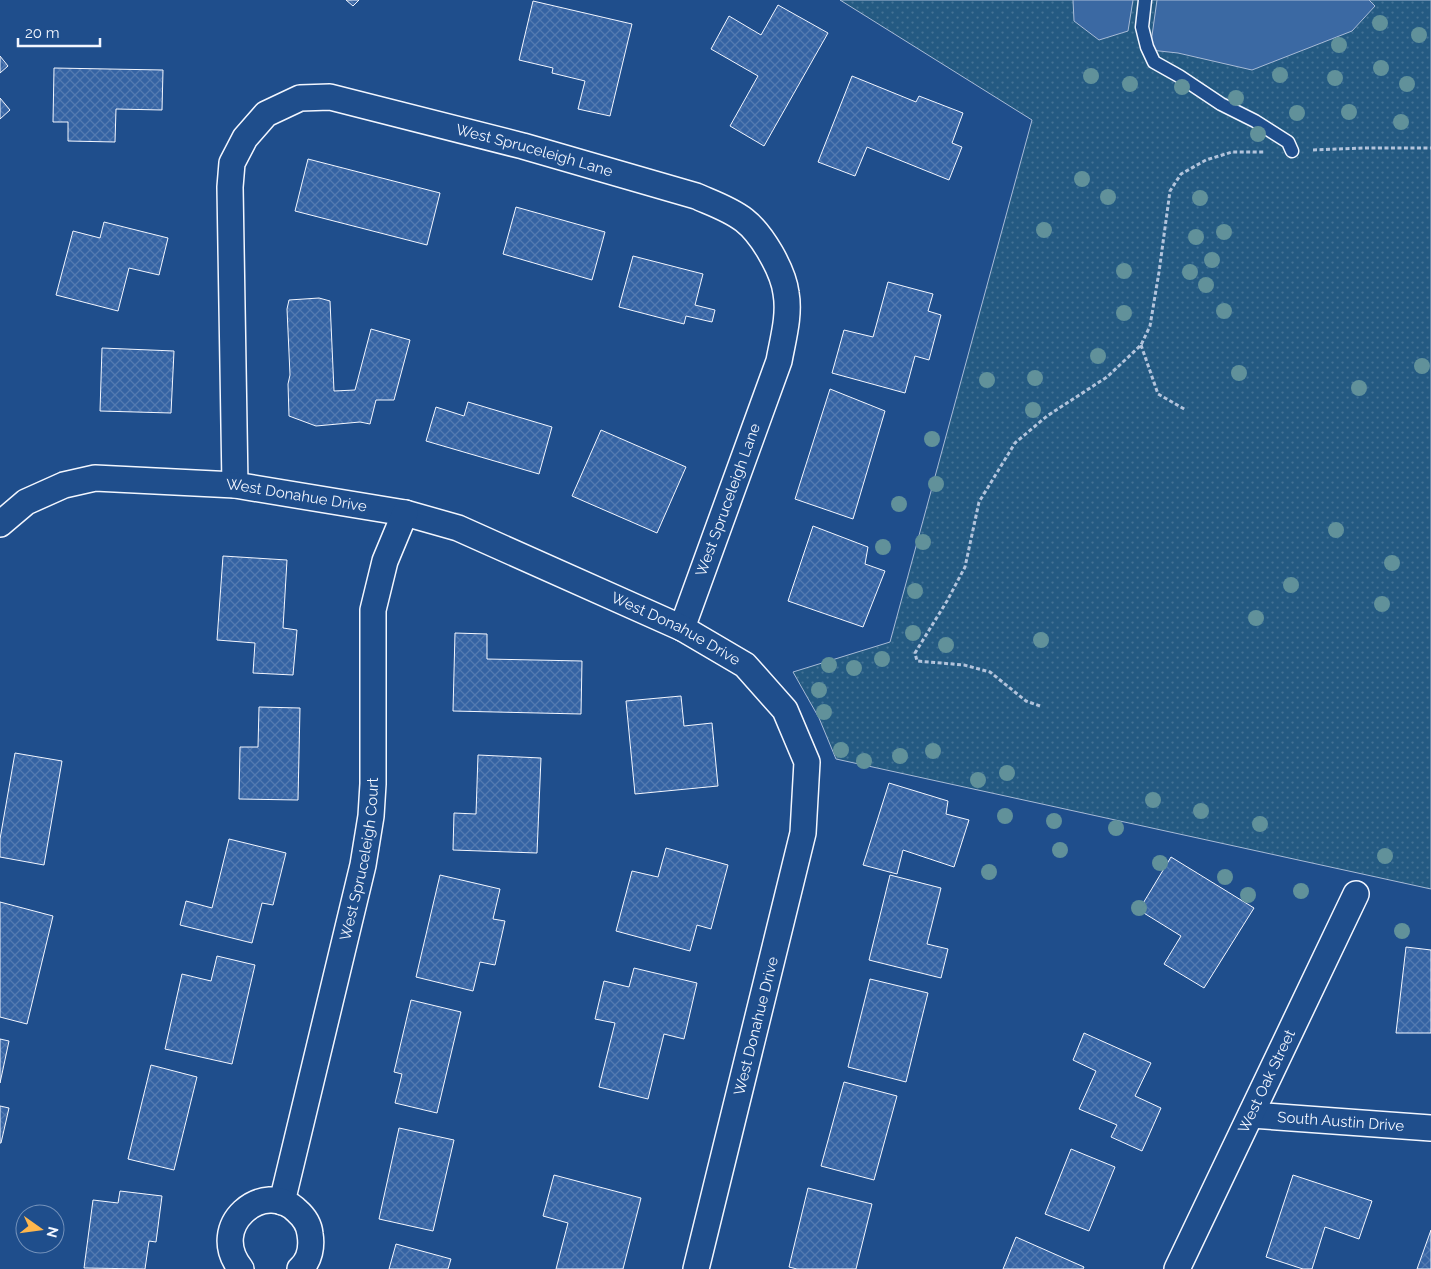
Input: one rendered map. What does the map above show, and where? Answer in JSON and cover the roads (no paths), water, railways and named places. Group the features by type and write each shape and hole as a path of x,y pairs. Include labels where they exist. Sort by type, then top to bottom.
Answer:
{"street":[{"name":"West Spruceleigh Lane","path":"235,486 230,187 232,163 245,138 266,114 300,98 330,97 523,146 696,196 720,206 745,221 766,245 779,268 786,293 786,328 779,361 682,628"},
{"name":"West Donahue Drive","path":"0,524 26,502 64,485 95,478 235,486 405,513 458,528 682,628 745,664 785,710 807,762 803,833 696,1269"},
{"name":"West Spruceleigh Court","path":"282,1202 362,865 371,816 373,784 373,610 386,561 405,513"},
{"name":"West Oak Street","path":"1177,1269 1356,894"},
{"name":"South Austin Drive","path":"1251,1115 1431,1128"},
{"path":"241,1269 235,1261 230,1248 230,1235 235,1222 243,1211 255,1204 268,1200 282,1202 294,1208 303,1217 309,1228 310,1255 300,1269"}],"lane":[{"path":"1144,0 1142,27 1147,47 1154,62 1180,76 1220,104 1255,121 1288,142 1292,151"}]}
